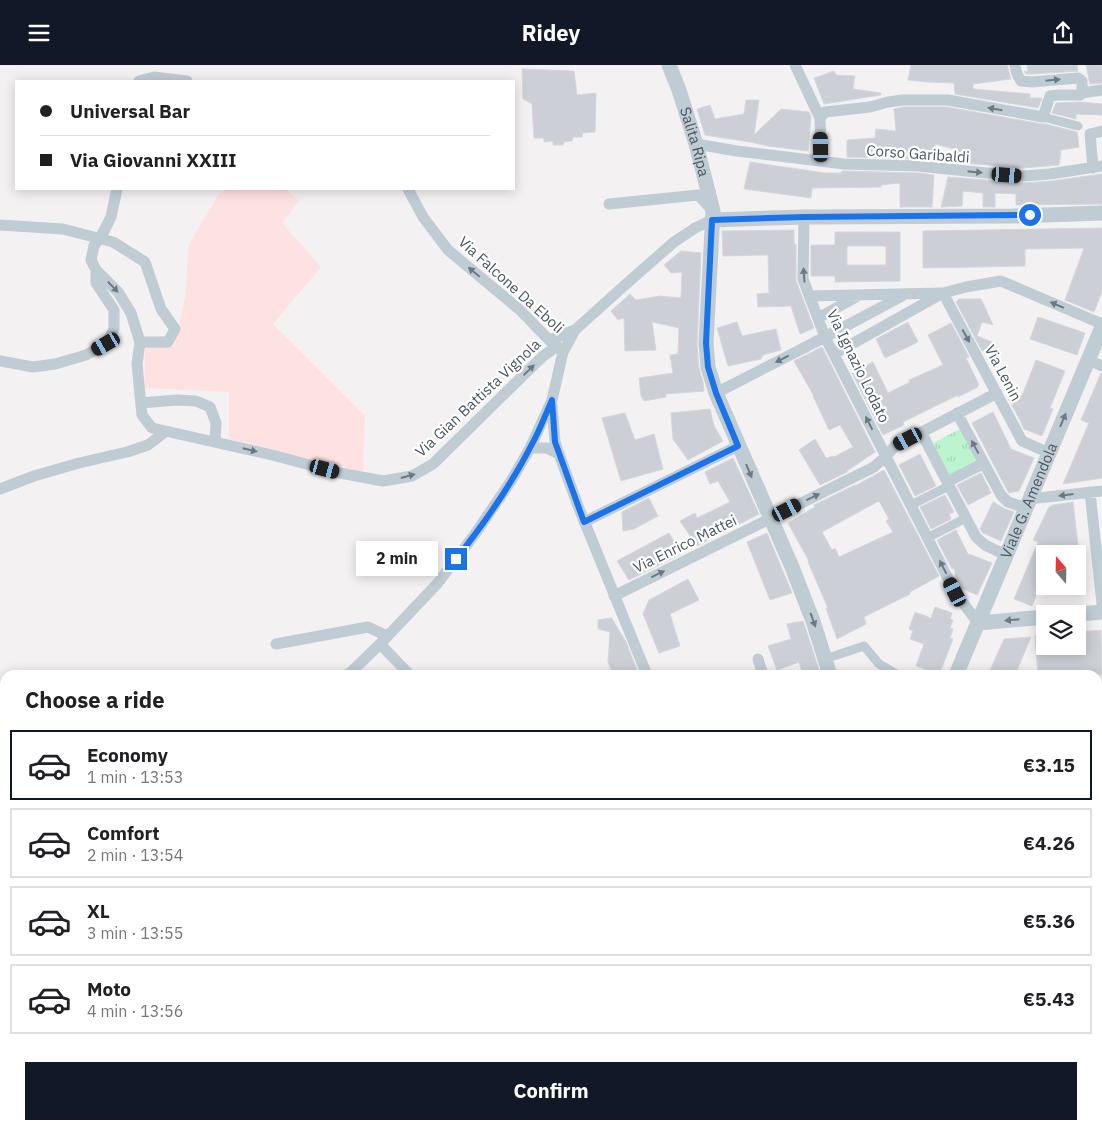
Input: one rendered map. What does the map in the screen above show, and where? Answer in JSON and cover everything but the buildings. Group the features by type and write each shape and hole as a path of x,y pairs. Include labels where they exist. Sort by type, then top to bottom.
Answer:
{"street":[{"name":"Salita Ripa","path":"669,65 696,144 712,215 706,343 708,367 716,393 738,446 792,567 813,621 828,670"},
{"path":"795,65 820,118 822,161"},
{"path":"1016,65 1017,74 1021,81 1032,82 1078,78 1082,81 1082,93"},
{"path":"143,80 154,77 178,80"},
{"path":"1043,117 1050,96 1080,95 1102,89"},
{"path":"820,118 825,112 870,107 902,99 948,100 1043,117 1078,126"},
{"path":"1098,167 1090,134 1102,131"},
{"name":"Corso Garibaldi","path":"696,144 844,164 918,166 1023,176 1050,175 1098,167"},
{"path":"0,361 33,367 86,355 106,344 114,329 114,310 96,283 96,270 92,260 94,246 111,217 117,190"},
{"name":"Via Falcone Da Eboli","path":"409,190 423,217 448,250 520,310 556,346"},
{"path":"609,204 698,195 712,215 804,217 1013,216 1102,213"},
{"name":"Via Gian Battista Vignola","path":"165,432 216,442 340,473 383,481 412,476 433,464 542,357 674,242 712,215"},
{"name":"Via Ignazio Lodato","path":"804,217 803,279 825,337 955,592 978,623"},
{"path":"0,225 63,229 113,242 145,262 161,309 174,329 168,342 140,342"},
{"path":"96,270 118,292 131,313 140,342 137,364 142,415 152,428 165,432"},
{"path":"809,296 943,293 1001,281 1102,326"},
{"path":"834,354 943,293"},
{"name":"Via Lenin","path":"943,293 1022,441 1049,453"},
{"path":"716,393 906,294"},
{"path":"818,318 859,295"},
{"name":"Viale G. Amendola","path":"958,670 1049,453 1095,363 1102,326"},
{"name":"Via Gian Battista Vignola","path":"556,346 575,329"},
{"path":"556,346 552,400 555,442 564,460 584,522 645,670"},
{"name":"Via Enrico Mattei","path":"614,596 874,467 895,446 997,393"},
{"path":"140,403 177,400 196,401 210,407 216,423 216,442"},
{"path":"353,670 436,585 475,535 530,448 552,400"},
{"path":"957,413 1000,495 1008,502 1028,504 1096,491 1102,604"},
{"path":"536,437 553,429"},
{"path":"0,489 34,476 148,445 165,432"},
{"path":"921,433 976,537 985,545 1006,555"},
{"path":"584,522 611,504 738,446"},
{"path":"530,448 547,448 564,460"},
{"path":"911,505 984,463"},
{"path":"927,537 966,518"},
{"path":"1086,613 1102,612"},
{"path":"978,623 1036,618"},
{"path":"276,644 368,627 383,640 406,670"},
{"path":"825,659 864,646 879,664 889,670"},
{"path":"758,659 761,670"}],"shaded area":[{"path":"224,190 287,190 299,201 282,223 321,267 273,324 365,416 363,472 229,439 229,392 145,388 145,346 174,347 186,293 188,248 218,196"}],"green space":[{"path":"960,429 978,462 950,476 933,443"}],"route":[{"path":"456,559 475,535 530,448 552,400 555,442 584,522 738,446 716,393 708,367 706,343 712,220 804,217 1030,215"}]}
